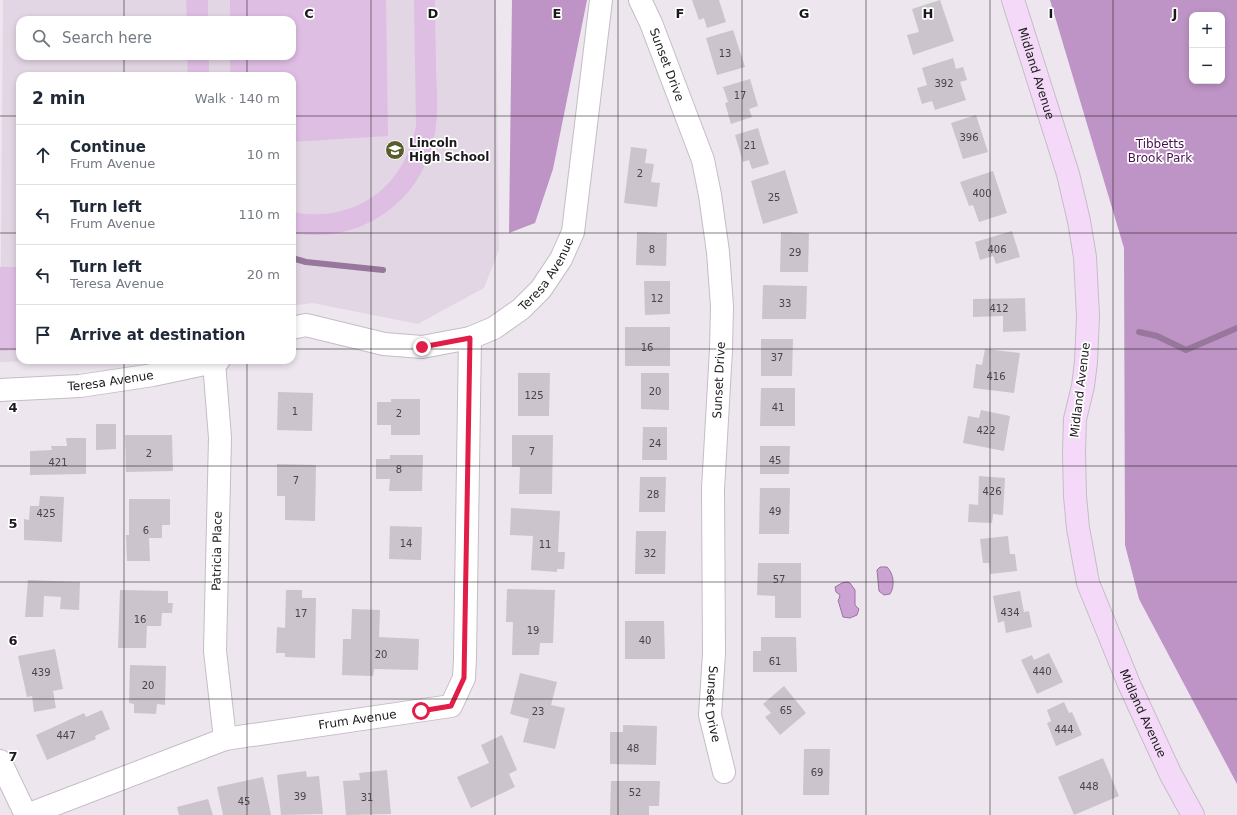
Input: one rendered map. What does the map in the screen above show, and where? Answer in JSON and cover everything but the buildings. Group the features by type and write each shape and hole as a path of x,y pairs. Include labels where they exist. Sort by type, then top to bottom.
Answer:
{"street":[{"name":"Teresa Avenue","path":"296,327 306,325 384,344 422,347 470,338 494,328 521,309 541,289 561,259 573,232 601,0"},
{"name":"Sunset Drive","path":"640,0 651,24 702,160 710,195 718,252 722,306 713,489 714,654 710,715 724,772"},
{"name":"Midland Avenue","path":"1013,0 1068,174 1079,221 1085,257 1088,316 1086,362 1083,386 1075,419 1074,452 1075,496 1078,528 1088,584 1129,684 1171,775 1193,815"},
{"name":"Frum Avenue","path":"26,815 225,739 451,706 464,678 470,338"},
{"name":"Teresa Avenue","path":"0,390 80,386 153,375 203,364"},
{"name":"Patricia Place","path":"217,364 220,438 215,651 225,739"},
{"path":"0,761 26,815"}],"shaded area":[{"name":"Lincoln High School","path":"3,0 496,0 499,250 484,288 418,324 312,303 296,305 296,72 16,72 16,362 0,362"},
{"path":"186,0 208,0 208,16 187,16"},
{"path":"230,0 386,0 388,136 296,142 296,72 230,72 230,60 296,60 296,16 230,16"},
{"path":"414,0 435,0 437,119 430,154 417,180 408,192 387,212 364,225 334,234 313,235 296,233 296,212 326,214 342,211 357,206 384,188 395,176 404,161 410,148 416,126"},
{"path":"187,60 209,60 209,72 188,72"},
{"path":"0,267 16,267 16,350 0,351"},
{"path":"880,567 887,567 891,573 893,584 890,594 884,595 879,591 877,570"},
{"path":"847,582 850,583 855,590 855,605 859,609 857,615 850,618 843,617 838,600 840,595 836,592 835,587"}],"green space":[{"path":"512,0 587,0 553,169 535,223 509,233"},
{"name":"Tibbetts Brook Park","path":"1050,0 1237,0 1237,784 1139,599 1125,545 1124,248"}],"waterway":[{"path":"296,259 306,262 383,270"},
{"path":"1139,332 1157,336 1186,350 1237,328"}],"place":[{"name":"Lincoln High School","path":"395,150"}],"route":[{"path":"421,711 451,706 464,678 470,338 422,347"}]}
